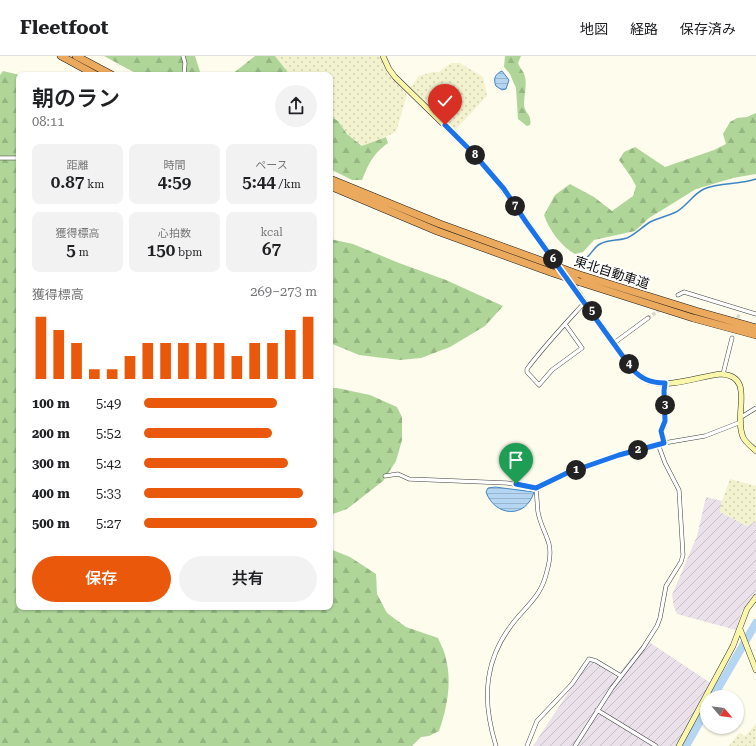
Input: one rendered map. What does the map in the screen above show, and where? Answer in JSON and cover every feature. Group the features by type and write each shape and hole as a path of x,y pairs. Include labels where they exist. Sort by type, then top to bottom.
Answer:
{"highway":[{"path":"61,56 90,72"},
{"path":"76,56 106,72"},
{"name":"東北自動車道","path":"333,180 447,227 577,274 756,328"},
{"name":"東北自動車道","path":"333,187 437,231 553,273 693,318 756,336"}],"street":[{"path":"183,56 185,63 184,72"},
{"path":"383,56 389,69 395,77 474,154 492,174 586,302 632,369 641,377 650,382 665,383 723,374 729,374 739,380 746,391 741,422 743,437 756,451"},
{"path":"0,158 16,158"},
{"path":"678,295 684,292 742,311 756,314"},
{"path":"565,324 582,348 552,370 539,385 527,372 527,369 548,342 565,324 586,302"},
{"path":"739,314 742,311"},
{"path":"614,343 648,318"},
{"path":"723,374 732,338"},
{"path":"664,443 661,431 665,421 665,383"},
{"path":"743,416 756,408"},
{"path":"385,476 398,474 409,479 507,483 536,488 567,473 619,455 658,444 705,436 741,422"},
{"path":"575,746 620,676 643,648 657,626 666,586 678,568 683,555 679,490 665,463 658,444"},
{"path":"496,746 488,714 487,690 492,662 509,629 542,588 548,563 549,545 542,528 538,512 536,488"},
{"path":"679,746 734,646 747,609 756,597"},
{"path":"740,629 756,670"},
{"path":"527,746 537,721 572,684 589,659 596,661 620,676"},
{"path":"597,710 656,746"}],"shaded area":[{"path":"706,497 722,501 720,512 747,526 756,521 756,591 742,611 736,630 677,614 674,607 672,595 697,536"},
{"path":"646,640 712,684 709,690 700,690 700,707 680,746 533,746 591,658 616,677"}],"green space":[{"path":"104,56 195,56 200,72 133,72"},
{"path":"255,56 275,56 288,72 235,72"},
{"path":"275,56 380,56 390,75 407,95 396,132 363,146 347,134 338,121 333,118 333,72 288,72"},
{"path":"505,56 521,56 518,63 526,80 524,105 530,118 530,125 527,126 518,119 516,88 510,74 504,67"},
{"path":"451,63 460,63 483,77 487,96 455,130 410,88 419,76 432,72 439,72"},
{"path":"3,71 16,74 16,610 333,610 333,550 350,557 376,574 377,594 387,613 406,627 438,638 444,651 449,677 448,695 439,731 429,736 421,737 412,746 0,746 0,75"},
{"path":"756,113 756,174 733,178 696,189 649,218 635,231 594,240 583,252 575,254 570,251 560,242 549,226 544,215 555,195 570,184 594,197 612,211 633,196 636,186 619,160 624,152 635,147 665,167 714,150 726,144 723,134 730,122 737,118 747,117"},
{"path":"333,118 338,121 347,134 362,146 386,137 388,143 372,159 362,180 352,180 333,170"},
{"path":"333,240 353,244 446,280 503,306 485,326 450,347 421,358 400,360 359,355 333,344"},
{"path":"333,388 370,395 397,407 402,417 402,440 396,461 383,481 347,509 333,514"},
{"path":"730,479 756,486 756,521 748,526 720,512 722,501"},
{"path":"756,724 756,746 729,746 738,734 745,736"}],"water":[{"path":"502,71 509,80 506,89 502,90 496,86 495,77"},
{"path":"495,487 534,492 530,501 524,507 510,512 496,506 490,500 486,492 488,488"}],"waterway":[{"path":"585,259 600,244 607,241 627,238 650,222 676,212 704,189 717,185 756,179"},
{"path":"717,690 756,623"},
{"path":"686,746 700,721"}],"tunnel":[{"path":"648,318 662,308"},
{"path":"736,323 739,314"}],"route":[{"path":"445,125 474,154 504,189 526,222 586,302 632,369 641,377 650,382 665,383 665,421 661,431 664,443 619,455 567,473 536,488 516,484"}]}
